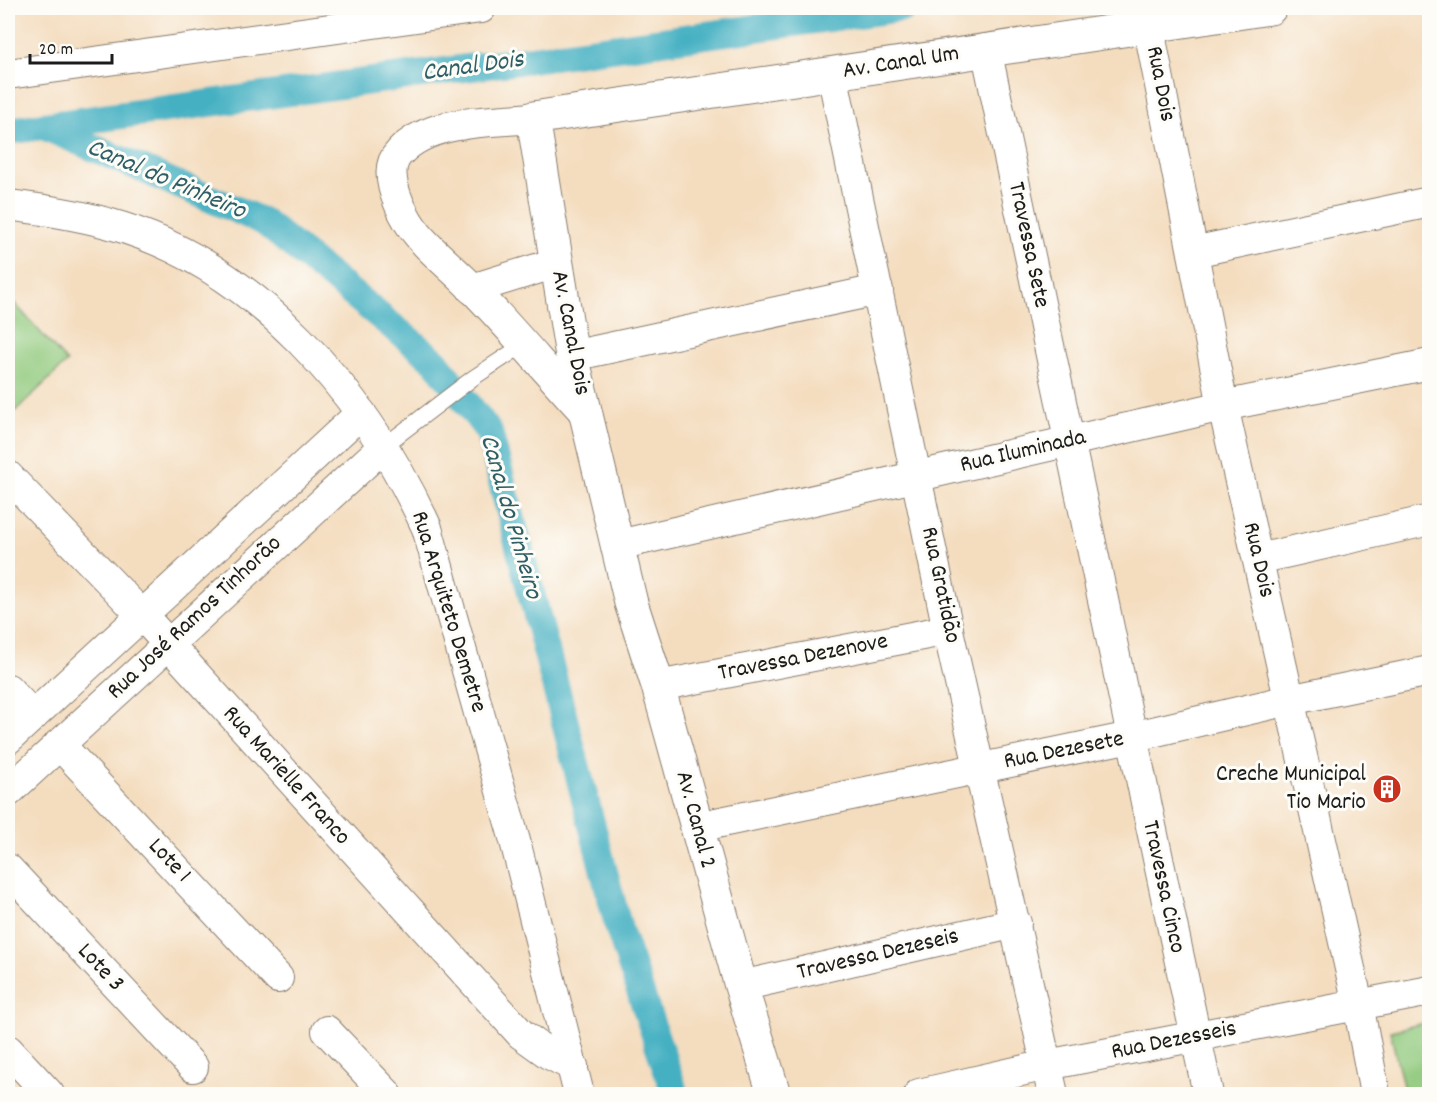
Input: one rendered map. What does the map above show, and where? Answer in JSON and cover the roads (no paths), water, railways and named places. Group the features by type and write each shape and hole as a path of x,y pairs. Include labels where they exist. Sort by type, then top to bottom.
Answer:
{"street":[{"path":"8,74 482,8"},
{"name":"Av. Canal Um","path":"533,118 1148,24 1270,8"},
{"name":"Rua Dois","path":"1148,24 1223,406 1358,1004 1375,1095"},
{"name":"Travessa Sete","path":"986,49 1131,737"},
{"name":"Rua Gratidão","path":"832,74 948,630 1053,1095"},
{"path":"533,118 440,130 419,138 397,154 392,166 398,202 409,223 587,415"},
{"name":"Av. Canal Dois","path":"533,118 572,356 618,545"},
{"path":"1193,252 1430,202"},
{"name":"Rua Arquiteto Demetre","path":"8,205 107,223 171,247 220,275 278,320 336,378 384,446 406,481 427,528 515,841 579,1095"},
{"path":"472,289 556,263"},
{"path":"572,356 878,290"},
{"name":"Rua Iluminada","path":"618,545 1223,406 1430,364"},
{"name":"Rua José Ramos Tinhorão","path":"8,740 141,614 361,413"},
{"name":"Rua José Ramos Tinhorão","path":"8,792 167,643 384,446"},
{"name":"Rua Marielle Franco","path":"8,476 141,614 521,1034 549,1054 573,1066"},
{"path":"1258,559 1430,519"},
{"name":"Av. Canal 2","path":"618,545 631,603 657,686 774,1095"},
{"name":"Travessa Dezenove","path":"657,686 948,630"},
{"name":"Rua Dezesete","path":"697,827 1131,737 1289,700 1430,671"},
{"path":"8,689 33,716"},
{"name":"Travessa Cinco","path":"1131,737 1208,1095"},
{"name":"Lote 1","path":"59,744 278,978"},
{"name":"Lote 3","path":"8,869 193,1068"},
{"name":"Travessa Dezeseis","path":"741,986 1016,923"},
{"name":"Rua Dezesseis","path":"919,1095 1047,1065 1430,991"},
{"path":"327,1031 387,1095"},
{"path":"8,1050 49,1095"}],"lane":[{"path":"384,446 473,378 523,345"}],"waterway":[{"name":"Canal Dois","path":"43,126 903,8"},
{"name":"Canal do Pinheiro","path":"8,131 43,126 264,222 435,361 489,432 619,929 675,1094"}],"place":[{"name":"Creche Municipal Tio Mario","path":"1387,789"}]}
